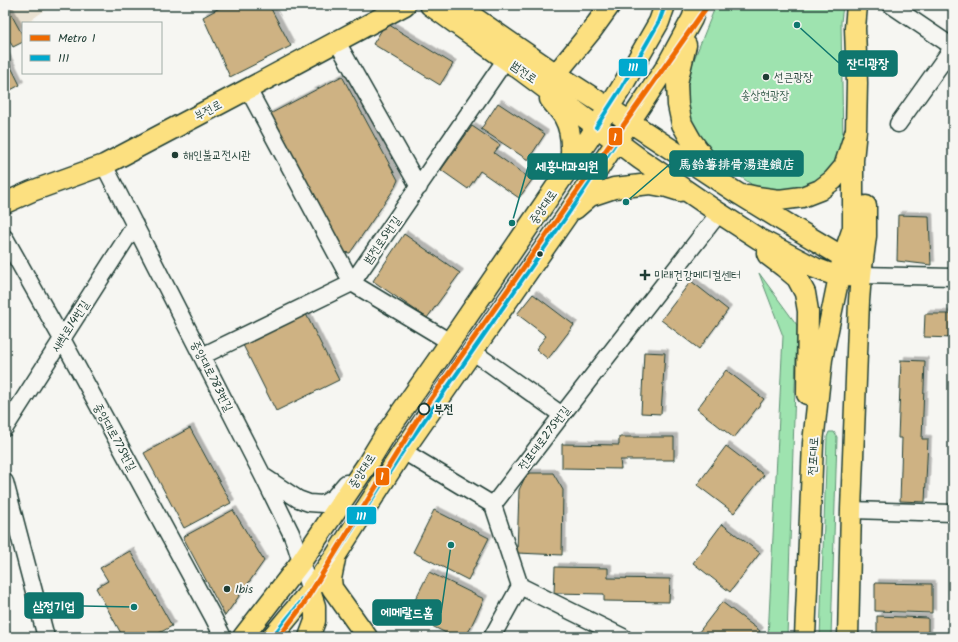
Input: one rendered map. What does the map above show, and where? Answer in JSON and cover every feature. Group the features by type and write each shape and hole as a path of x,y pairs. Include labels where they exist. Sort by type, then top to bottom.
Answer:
{"main road":[{"name":"부전로","path":"5,203 32,191 104,165 405,5"},
{"name":"범전로","path":"430,5 535,80 616,142"},
{"name":"범전로","path":"456,5 556,74 629,121"},
{"path":"556,74 592,30 610,5"},
{"name":"중앙대로","path":"243,637 301,562 368,463 385,435 609,108 659,22 665,5"},
{"path":"694,12 677,83 678,105 682,124 691,140 729,188 757,197 779,200 802,197 820,190 833,180 844,167 856,130 856,5"},
{"name":"중앙대로","path":"272,637 310,591 336,555 403,451 566,217 666,67 694,12"},
{"path":"535,80 564,117 570,134 572,152 570,166"},
{"path":"629,121 729,188 843,257 861,275"},
{"path":"848,637 850,510 859,301 866,236 866,163 856,130"},
{"name":"전포대로","path":"805,637 813,443 822,360 843,257 853,228 853,160 856,130"},
{"path":"616,142 640,160 759,239 815,268 839,276 861,275"},
{"path":"566,217 590,196 614,188 650,184 693,195"},
{"path":"759,239 768,255 797,278 805,293 808,311 807,409 813,443"},
{"path":"336,555 331,579 332,588 367,637"},
{"path":"309,637 315,621 315,606 310,591"}],"street":[{"path":"890,5 953,47 898,124"},
{"path":"337,42 419,187"},
{"name":"범전로5번길","path":"202,356 352,283 506,59"},
{"path":"248,89 352,283 450,342"},
{"name":"중앙대로783번길","path":"104,165 291,533 310,591"},
{"name":"전포대로275번길","path":"493,505 719,213"},
{"name":"새싹로14번길","path":"5,428 135,225"},
{"name":"중앙대로775번길","path":"5,238 62,339 223,637"},
{"path":"861,275 953,277"},
{"path":"472,351 562,415"},
{"path":"403,451 493,505 520,586 623,637"},
{"path":"263,476 298,499 309,503 323,504 334,497 348,480 368,463"},
{"path":"5,482 46,637"},
{"path":"850,510 953,513"},
{"path":"492,637 520,586"}],"shaded area":[{"path":"5,5 52,5 28,22 22,22 22,27 5,38"}],"green space":[{"name":"송상현광장","path":"716,5 843,5 841,22 843,147 841,160 822,180 791,195 758,189 720,162 708,151 691,121 688,109 688,83 693,62"},
{"path":"759,273 797,325 787,637 768,637 783,336"},
{"path":"829,432 834,432 837,437 831,637 820,637 827,437"}],"building":[{"path":"6,5 22,34 22,42 13,47 5,33"},
{"path":"225,5 269,5 291,46 230,77 203,17"},
{"path":"386,23 453,64 440,85 373,44"},
{"path":"5,55 20,85 5,93"},
{"path":"342,76 398,180 394,189 350,253 342,252 268,115"},
{"path":"498,103 545,134 528,160 481,129"},
{"path":"472,126 500,145 494,153 532,180 519,198 480,171 468,189 441,170"},
{"path":"898,215 929,216 931,265 897,261"},
{"path":"404,234 460,273 427,318 373,281"},
{"path":"691,281 728,310 699,349 661,320"},
{"path":"533,294 574,325 548,359 536,349 546,336 517,314"},
{"path":"306,314 339,380 276,411 243,345"},
{"path":"925,314 953,314 953,338 924,337"},
{"path":"644,352 665,353 661,414 641,413"},
{"path":"901,360 925,361 922,439 928,439 925,502 900,501 902,438 898,438"},
{"path":"726,370 764,399 734,438 697,409"},
{"path":"190,428 231,503 184,528 144,453"},
{"path":"619,437 674,437 674,460 620,460 621,469 562,468 562,444 619,445"},
{"path":"726,446 764,475 734,513 697,485"},
{"path":"527,473 553,473 563,490 562,555 517,553 519,490"},
{"name":"Ibis","path":"233,510 264,561 225,616 183,537"},
{"path":"434,510 489,538 468,580 413,552"},
{"path":"722,524 760,553 730,592 693,563"},
{"path":"130,551 172,626 152,637 123,637 96,588 108,581 100,568"},
{"path":"555,567 608,568 608,578 670,579 669,602 604,601 604,594 554,593"},
{"path":"429,572 484,599 466,637 454,637 408,614"},
{"path":"875,583 932,584 932,613 875,611"},
{"path":"722,602 760,631 755,637 695,637"},
{"path":"877,616 928,618 928,637 877,637"}],"metro line":[{"name":"1","path":"279,637 303,605 424,409 708,5"}],"transit line":[{"name":"111","path":"596,127 620,90 659,22 665,5"},
{"name":"111","path":"272,637 310,591 336,555 403,451 566,217 616,142"}],"place":[{"name":"잔디광장","path":"797,25"},
{"name":"선큰광장","path":"766,77"},
{"name":"해인불교전시관","path":"175,155"},
{"name":"馬鈴薯排骨湯連鎖店","path":"626,202"},
{"name":"세흥내과의원","path":"512,223"},
{"name":"미래건강메디컬센터","path":"645,275"},
{"name":"부전","path":"424,409"},
{"name":"에메랄드홈","path":"451,545"},
{"name":"Ibis","path":"227,589"},
{"name":"삼정기업","path":"134,607"}]}
